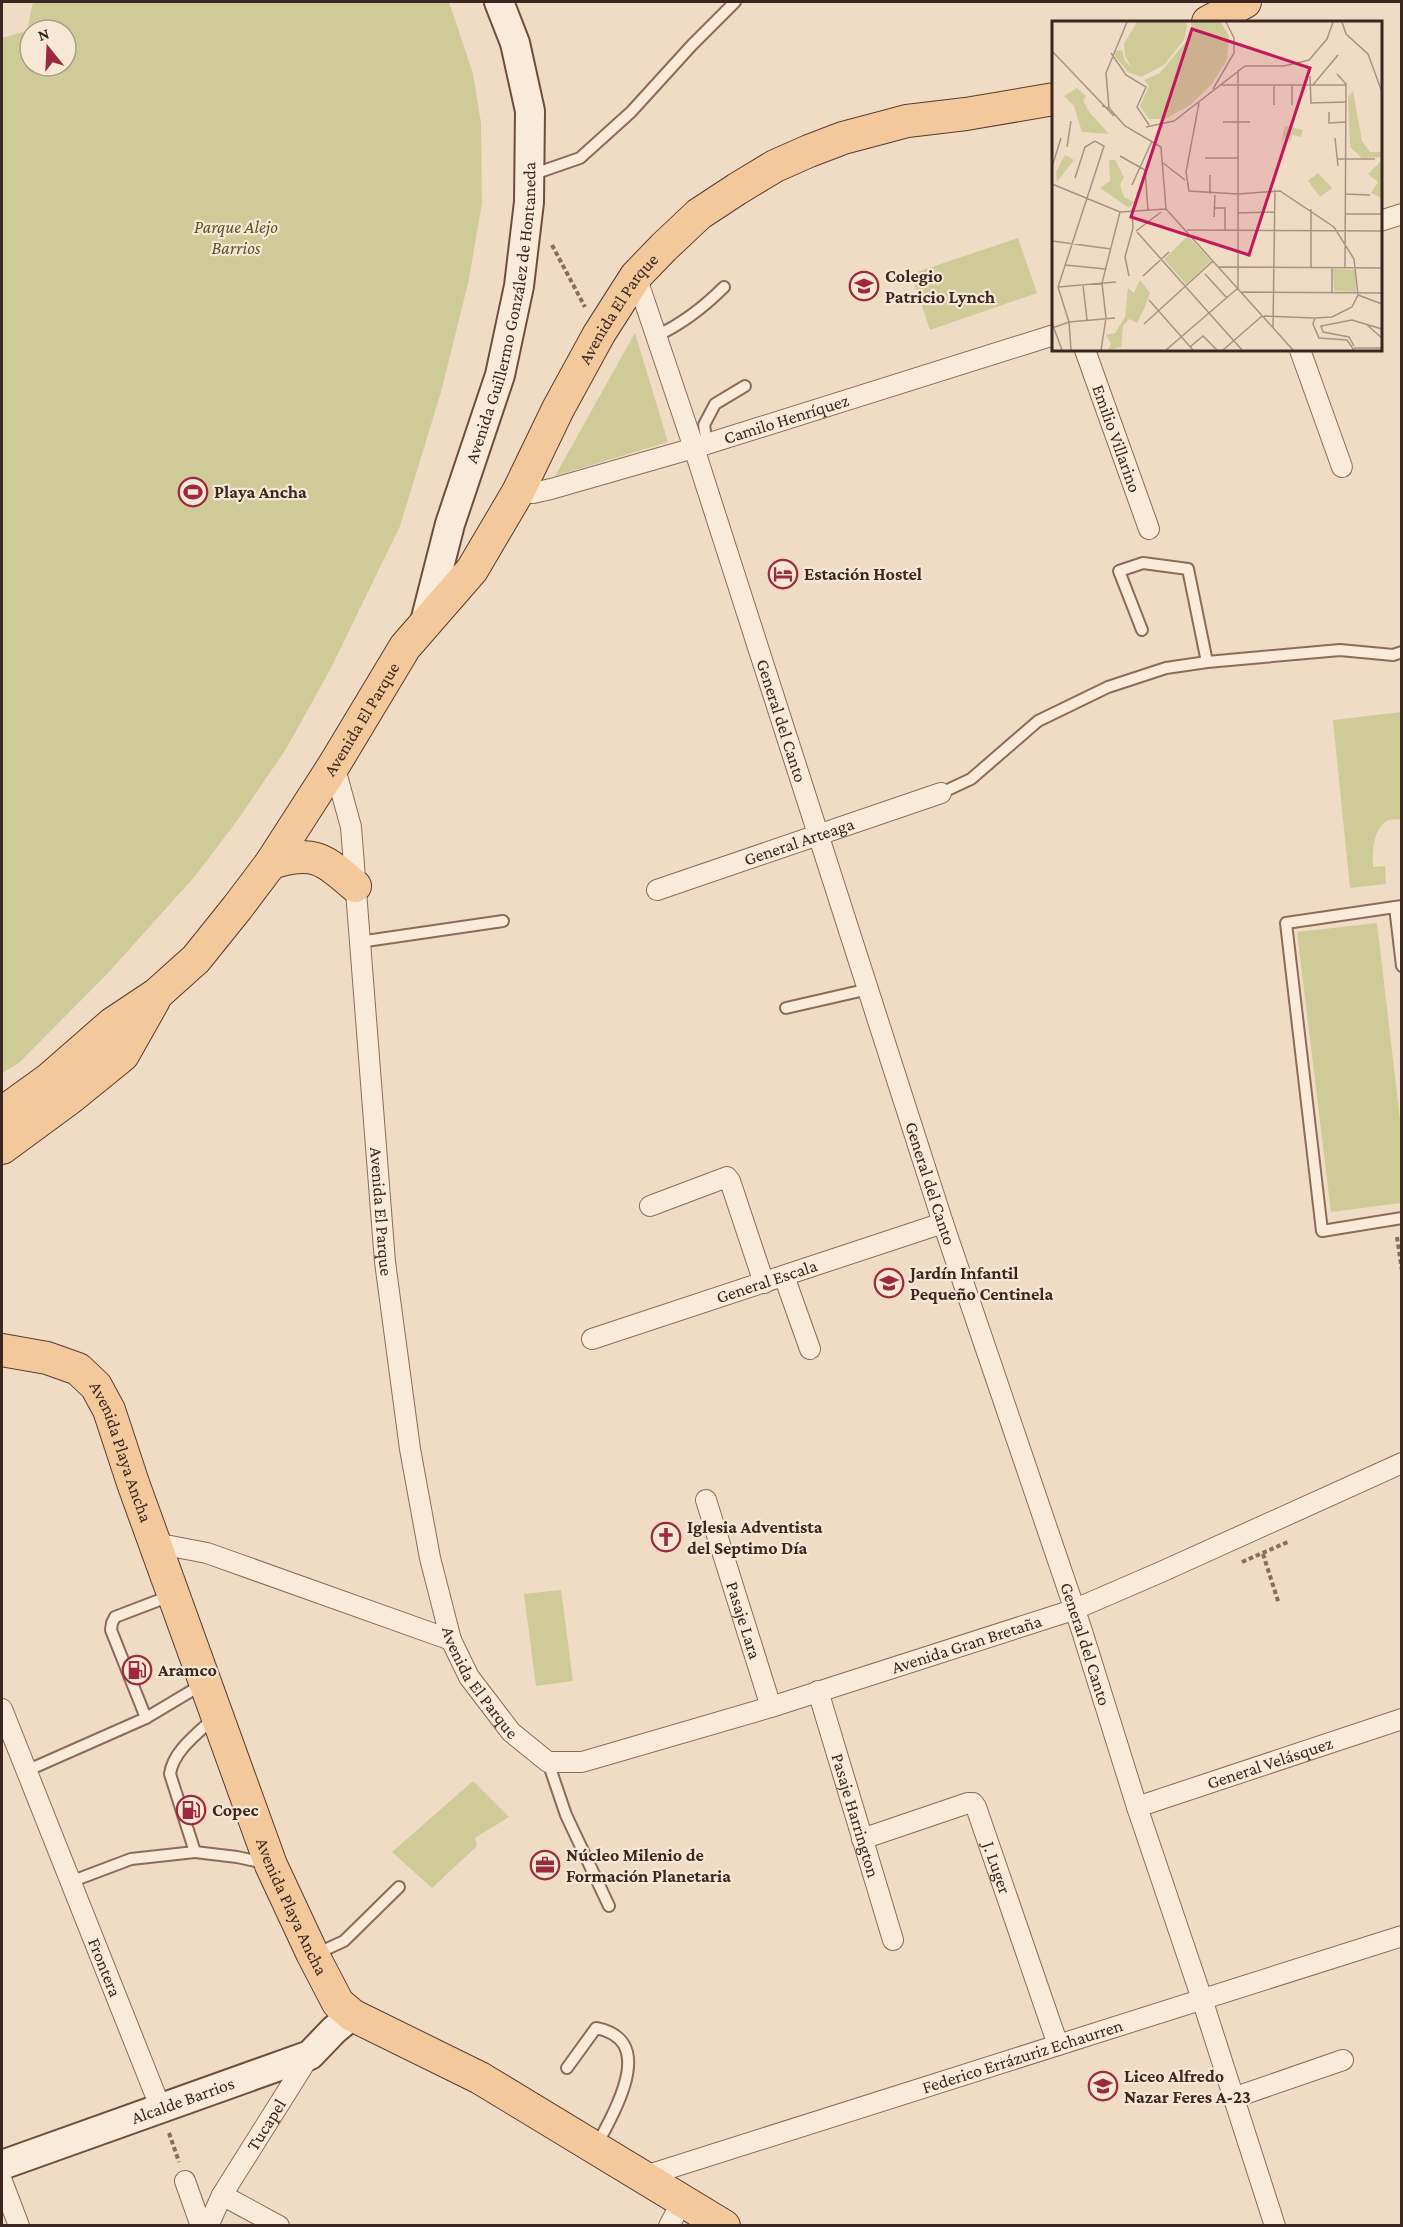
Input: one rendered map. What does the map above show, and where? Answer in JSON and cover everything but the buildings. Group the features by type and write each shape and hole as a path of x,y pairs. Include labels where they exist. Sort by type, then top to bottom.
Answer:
{"main road":[{"path":"1210,21 1245,2"},
{"name":"Avenida El Parque","path":"334,765 395,662 425,622 472,570 518,492 558,409 599,334 636,276 699,214 746,183 809,151 852,135 907,121 966,114 1052,99"},
{"path":"2,1113 49,1078 112,1024 157,994 196,959 270,864 334,765"},
{"path":"270,864 292,856 310,857 330,864 355,886"},
{"path":"2,1148 123,1055 157,994"},
{"name":"Avenida Playa Ancha","path":"2,1350 46,1358 78,1370 96,1386 109,1410 133,1484 271,1865 338,2003 352,2015 480,2078 645,2176 676,2213 724,2226"}],"street":[{"name":"Avenida Guillermo González de Hontaneda","path":"425,622 450,524 500,375 519,286 531,176 530,111 515,44 499,2"},
{"path":"1382,220 1401,214"},
{"name":"General del Canto","path":"636,276 656,336 700,446 820,836 943,1223 1081,1628 1137,1808 1202,1999 1275,2226"},
{"name":"Camilo Henríquez","path":"518,492 532,493 551,489 700,446 1052,335"},
{"name":"Emilio Villarino","path":"1085,351 1149,529"},
{"path":"1300,351 1342,467"},
{"name":"Avenida El Parque","path":"334,765 351,827 388,1286 410,1449 430,1558 451,1640 469,1677 493,1712 511,1732 548,1762"},
{"name":"General Arteaga","path":"657,890 941,793"},
{"path":"650,1206 727,1178 730,1181 764,1283"},
{"name":"General Escala","path":"592,1339 943,1223"},
{"path":"784,1276 810,1349"},
{"name":"Avenida Gran Bretaña","path":"548,1762 582,1762 771,1707 1073,1610 1401,1463"},
{"name":"Pasaje Lara","path":"706,1500 771,1707"},
{"path":"155,1543 207,1553 451,1640"},
{"name":"Pasaje Harrington","path":"818,1691 892,1940"},
{"name":"Frontera","path":"2,1709 161,2109"},
{"name":"General Velásquez","path":"1137,1808 1401,1719"},
{"name":"J. Luger","path":"862,1839 973,1803 1058,2045"},
{"name":"Federico Errázuriz Echaurren","path":"645,2176 1401,1936"},
{"name":"Alcalde Barrios","path":"2,2166 310,2055 352,2015"},
{"name":"Tucapel","path":"208,2226 222,2195 310,2055"},
{"path":"1233,2098 1343,2060"},
{"path":"2,2181 19,2226"},
{"path":"185,2181 201,2226"},
{"path":"222,2195 279,2226"}],"lane":[{"path":"531,176 580,158 631,112 735,2"},
{"path":"656,336 672,329 704,306 724,286"},
{"path":"700,446 704,425 715,404 745,386"},
{"path":"1142,630 1119,571 1143,563 1188,569 1207,662"},
{"path":"941,793 971,779 1038,721 1098,692 1166,668 1340,650 1393,655 1401,652"},
{"path":"1398,1218 1322,1231 1286,923 1398,907 1401,966"},
{"path":"359,942 503,921"},
{"path":"786,1008 869,989"},
{"path":"146,1718 111,1630 111,1623 115,1617 173,1595"},
{"path":"26,1771 146,1718 205,1682"},
{"path":"195,1852 170,1774 171,1764 217,1715"},
{"path":"548,1762 566,1815 609,1906"},
{"path":"70,1882 131,1858 195,1852 237,1857 271,1865"},
{"path":"313,1955 344,1941 399,1887"},
{"path":"567,2068 596,2028 617,2036 626,2047 629,2059 628,2076 610,2121 596,2147"}],"path":[{"path":"550,243 599,334"},
{"path":"1398,1218 1401,1271"},
{"path":"1263,1554 1279,1604"},
{"path":"161,2109 185,2181"}],"green space":[{"name":"Parque Alejo Barrios","path":"33,2 449,2 473,74 481,123 482,203 469,279 441,392 400,526 331,668 286,749 239,818 196,875 108,973 19,1063 2,1073 2,38 18,34 18,78 78,78 78,18 30,18"},
{"path":"1018,238 1037,293 930,330 911,274"},
{"path":"635,333 668,442 555,476"},
{"path":"1401,712 1401,820 1385,822 1380,827 1376,834 1373,851 1373,867 1385,866 1386,884 1350,888 1333,720"},
{"path":"1377,923 1401,1128 1401,1203 1331,1212 1297,932"},
{"path":"561,1590 573,1681 536,1686 524,1594"},
{"path":"473,1781 509,1817 475,1838 477,1846 432,1888 392,1852"}],"place":[{"name":"Colegio Patricio Lynch","path":"864,286"},
{"name":"Playa Ancha","path":"193,492"},
{"name":"Estación Hostel","path":"783,574"},
{"name":"Jardín Infantil Pequeño Centinela","path":"889,1283"},
{"name":"Iglesia Adventista del Septimo Día","path":"666,1537"},
{"name":"Aramco","path":"137,1670"},
{"name":"Copec","path":"191,1810"},
{"name":"Núcleo Milenio de Formación Planetaria","path":"545,1865"},
{"name":"Liceo Alfredo Nazar Feres A-23","path":"1103,2086"}]}
